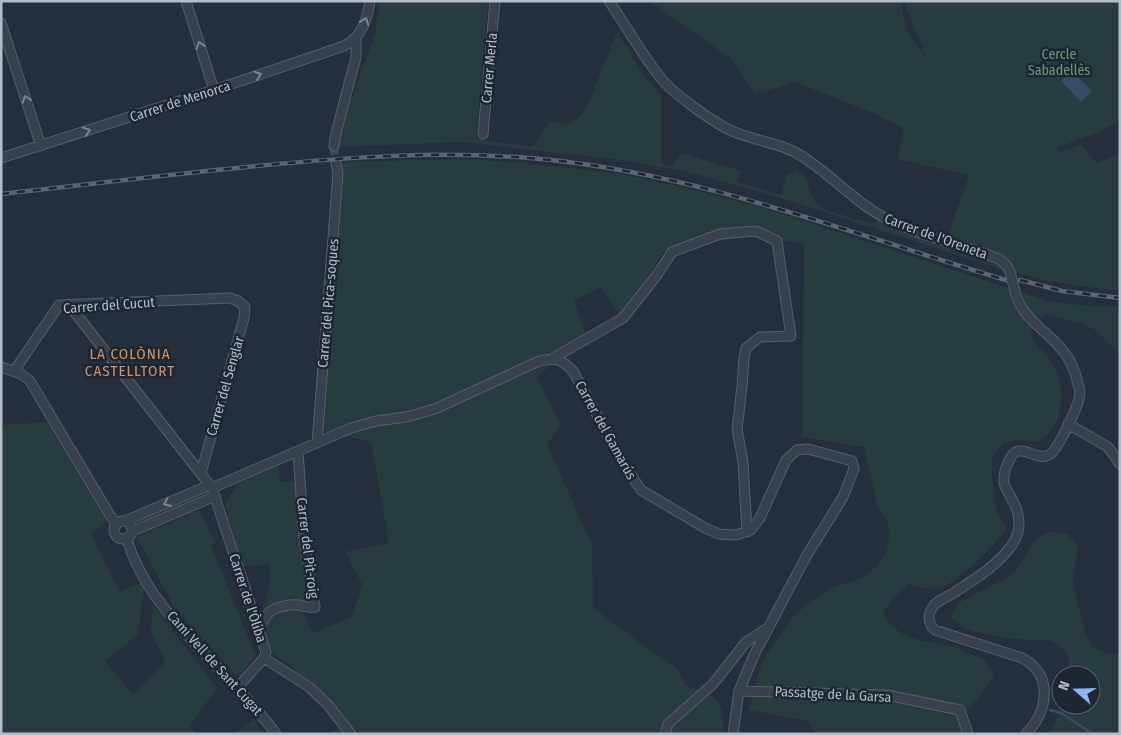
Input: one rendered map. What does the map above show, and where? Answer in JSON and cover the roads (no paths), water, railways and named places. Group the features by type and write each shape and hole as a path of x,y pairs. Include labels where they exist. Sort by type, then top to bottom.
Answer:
{"street":[{"path":"186,1 214,90"},
{"path":"334,146 356,57 356,38 366,21 370,1"},
{"name":"Carrer Merla","path":"483,134 495,1"},
{"name":"Carrer de l'Oreneta","path":"609,1 660,77 676,93 716,122 734,132 780,145 799,154 867,208 886,218 914,230 999,259 1007,266 1020,307 1058,344 1074,369 1079,394 1068,424"},
{"path":"1,23 41,146"},
{"name":"Carrer de Menorca","path":"1,158 214,90 344,46 356,38"},
{"name":"Carrer del Pica-soques","path":"317,442 338,173 336,163"},
{"path":"213,490 121,522 114,530 116,536 120,539 130,535 213,490 351,428 435,409 539,361 553,358 623,318 672,252 720,234 756,231 777,241 791,336 760,337 746,348 737,429 743,462 747,532 751,530 760,518 786,460 797,450 808,449 852,461 854,468 843,497 807,555 755,653 739,691 733,734"},
{"name":"Carrer del Cucut","path":"14,371 59,305 230,298 238,301"},
{"name":"Carrer del Senglar","path":"201,473 244,318 245,307 238,301"},
{"name":"Carrer de l'Òliba","path":"69,305 213,490 266,652 264,658 309,687 328,705 351,734"},
{"name":"Carrer del Gamarús","path":"553,358 565,362 573,371 622,463 641,490 718,534 736,535 747,532"},
{"path":"1,368 21,374 30,381 111,517 130,524 130,535"},
{"path":"1026,734 1037,719 1043,705 1044,688 1038,671 1022,658 935,630 930,625 929,614 939,601 996,562 1016,538 1019,518 1015,504 1005,486 1004,479 1011,456 1020,451 1039,457 1048,456 1055,449 1068,424 1108,447 1120,464"},
{"name":"Carrer del Pit-roig","path":"258,631 266,615 272,611 296,605 315,607 304,538 298,451"},
{"name":"Camí Vell de Sant Cugat","path":"130,535 132,555 168,612 183,631 264,717 276,734"},
{"path":"665,734 668,724 709,688 746,642 768,628"},
{"path":"237,688 264,658"},
{"name":"Passatge de la Garsa","path":"739,691 887,694 960,710 968,734"}],"water":[{"path":"1071,70 1092,91 1081,102 1061,81"}],"waterway":[{"path":"1050,710 1061,713 1093,734"}],"tunnel":[{"path":"334,146 336,163"}],"railway":[{"path":"1,194 284,163 357,158 467,155 541,159 601,167 719,192 777,208 1009,281"},
{"path":"1020,280 1062,291 1120,298"}],"district":[{"name":"LA COLÒNIA CASTELLTORT","path":"130,362"}],"park label":[{"name":"Cercle Sabadellès","path":"1059,62"}]}
